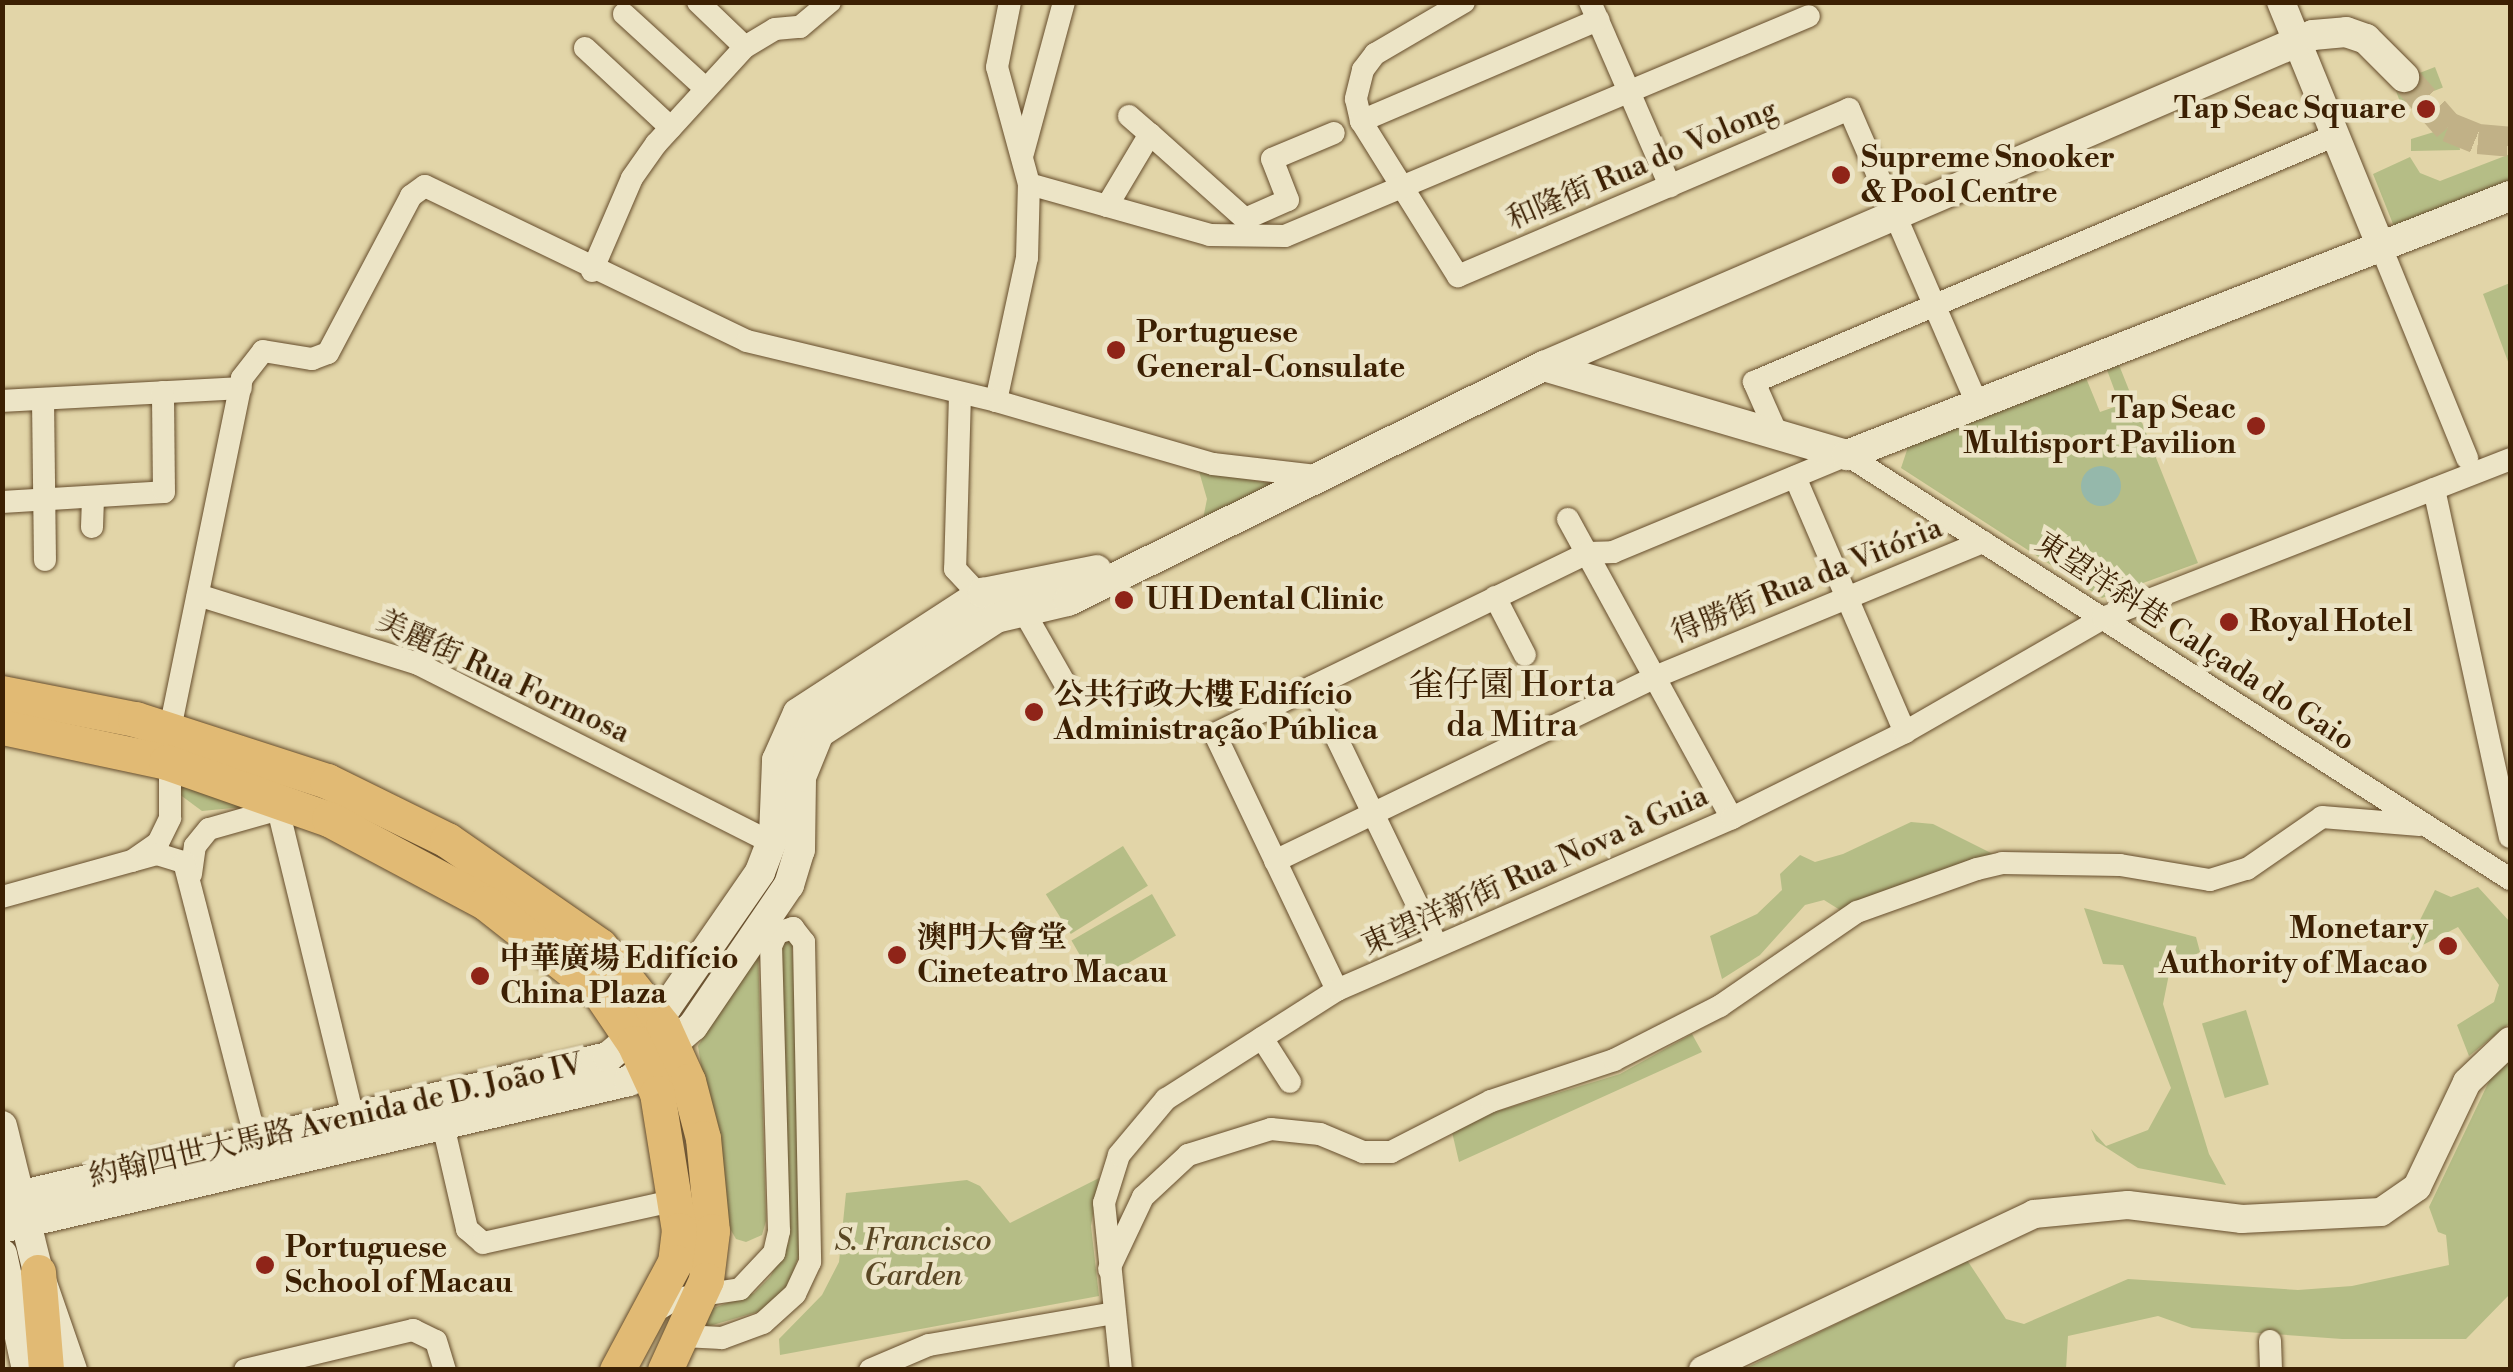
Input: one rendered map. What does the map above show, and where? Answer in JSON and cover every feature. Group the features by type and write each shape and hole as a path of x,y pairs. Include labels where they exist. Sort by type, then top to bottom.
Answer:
{"main road":[{"path":"653,1043 797,869 801,777 820,733 956,641 1024,610 1068,601 1544,366 2298,41 2324,32 2362,37 2384,52 2404,77"},
{"path":"1544,366 1848,455 2510,196"},
{"path":"1598,342 1586,365 1598,382"},
{"path":"653,1043 760,872 772,843 777,760 798,712 979,596 1071,580 1239,514"},
{"path":"2,694 286,807 336,804"},
{"path":"2,727 168,759 336,804 447,840 560,913 624,970 653,1043 676,1200 675,1262 617,1370"},
{"path":"653,1043 695,1105 710,1198 712,1247 701,1295 665,1370"},
{"name":"約翰四世大馬路 Avenida de D. João IV","path":"10,1211 256,1140 653,1043"},
{"name":"約翰四世大馬路 Avenida de D. João IV","path":"10,1211 442,1125 629,1081 653,1043"},
{"path":"2,1126 10,1211 38,1272 72,1370"},
{"path":"2,1254 27,1370"},
{"path":"38,1272 46,1370"}],"street":[{"path":"698,2 745,46"},
{"path":"592,272 632,178 672,128 745,46 776,28 800,27 830,2"},
{"path":"996,401 1027,258 1029,184 997,67 1010,2"},
{"path":"1023,152 1064,2"},
{"path":"1404,190 1361,121 1357,89 1368,61 1464,2"},
{"path":"2281,2 2467,458"},
{"path":"1361,121 1594,11 1670,186"},
{"path":"624,14 706,90"},
{"path":"1029,184 1210,235 1267,239 1313,229 1810,16"},
{"path":"2315,82 2322,47 2337,37 2362,37"},
{"path":"586,48 672,128"},
{"name":"和隆街 Rua do Volong","path":"1404,190 1458,276 1849,109 1895,215"},
{"path":"1129,116 1245,219 1288,200 1272,160 1334,133"},
{"path":"1107,206 1150,134"},
{"path":"1777,434 1754,382 2336,135"},
{"path":"132,860 166,832 168,759 241,388 262,351 318,358 332,347 411,196 425,186 592,272 746,341 996,401 1213,464 1316,476"},
{"path":"1895,215 1977,404"},
{"path":"2,401 241,388"},
{"path":"2,502 93,499 167,489 163,392"},
{"path":"960,394 955,570 979,596"},
{"path":"44,399 49,502 45,560"},
{"path":"1337,990 1215,734 1588,554 1613,552 1848,455"},
{"name":"東望洋斜巷 Calçada do Gaio","path":"1848,455 2510,879"},
{"name":"東望洋新街 Rua Nova à Guia","path":"1121,1370 1104,1203 1132,1134 1166,1099 1337,990 1732,818 1905,732 2102,618 2510,460"},
{"path":"1795,476 1905,732"},
{"path":"2434,489 2510,837"},
{"path":"92,528 93,499"},
{"path":"1568,519 1732,818"},
{"name":"得勝街 Rua da Vitória","path":"1275,861 1655,677 1983,542"},
{"name":"美麗街 Rua Formosa","path":"198,595 418,664 772,843"},
{"path":"1495,596 1525,655"},
{"path":"1024,610 1064,682"},
{"path":"1312,687 1436,944"},
{"path":"168,759 191,814 226,821"},
{"path":"256,1140 191,874 198,840 226,821 286,807 352,1117"},
{"path":"1108,1269 1150,1187 1188,1155 1271,1129 1320,1134 1364,1152 1390,1152 1491,1101 1614,1060 1720,1006 1857,912 1976,869 2002,863 2120,865 2210,880 2246,869 2322,817 2428,826"},
{"path":"2,897 132,860 175,856 191,874"},
{"path":"640,1326 664,1303 745,1287 762,1272 778,1242 771,946 777,933 793,928 804,942 810,1262 790,1300 764,1324 722,1338 683,1336"},
{"path":"1262,1038 1290,1082"},
{"path":"1703,1370 2034,1214 2128,1205 2201,1214 2306,1218 2392,1207 2424,1176 2470,1076 2510,1041"},
{"path":"442,1125 467,1229 483,1243 676,1200"},
{"path":"870,1370 929,1345 1114,1312"},
{"path":"246,1370 413,1330 436,1341 445,1370"},
{"path":"2270,1341 2271,1370"}],"green space":[{"path":"2435,67 2443,88 2401,104 2393,83"},
{"path":"2457,125 2460,150 2411,151 2411,139"},
{"path":"2510,154 2510,190 2397,234 2373,174 2410,157 2420,173 2440,181"},
{"path":"2510,283 2510,367 2483,294"},
{"path":"2119,365 2198,563 2102,598 1901,468 1908,447 2086,378 2100,412 2120,405 2107,370"},
{"path":"1198,468 1281,485 1203,519 1207,499"},
{"path":"172,776 265,805 202,811 179,794"},
{"path":"1911,822 1933,824 1995,855 1840,910 1824,900 1805,905 1760,955 1722,979 1710,936 1757,914 1782,890 1780,874 1800,855 1815,862 1843,854"},
{"path":"1123,846 1148,886 1071,934 1046,894"},
{"path":"2478,887 2510,922 2510,1023 2469,1056 2457,1025 2494,1002 2499,985 2458,927 2413,950 2408,944 2435,890 2451,897"},
{"path":"1152,894 1176,936 1095,982 1071,940"},
{"path":"2084,908 2196,937 2200,952 2170,969 2163,1004 2209,1154 2226,1185 2138,1168 2096,1141 2091,1129 2106,1146 2148,1130 2171,1088 2123,965 2103,964"},
{"path":"786,938 792,944 803,1243 789,1284 764,1310 706,1327 711,1309 754,1293 770,1277 789,1242 781,946"},
{"path":"758,949 766,1221 762,1235 746,1242 736,1239 725,1220 698,1046"},
{"path":"2246,1010 2269,1085 2225,1098 2202,1023"},
{"path":"1692,1034 1702,1052 1459,1162 1452,1132 1482,1116 1620,1074"},
{"path":"2510,1056 2510,1294 2466,1339 2342,1339 2192,1328 2158,1316 2068,1336 2066,1369 1742,1370 1967,1260 2006,1319 2024,1324 2128,1279 2298,1290 2352,1286 2449,1265 2446,1235 2438,1232 2429,1207 2493,1073"},
{"name":"S. Francisco Garden","path":"1099,1178 1091,1226 1099,1296 780,1355 779,1339 822,1295 839,1262 846,1193 967,1180 980,1186 1010,1223"}],"shaded area":[{"path":"2101,466 2115,472 2121,486 2115,500 2101,506 2087,500 2081,486 2087,472"}],"tunnel":[{"path":"2404,77 2448,127 2478,139 2510,142"}],"place":[{"name":"Tap Seac Square","path":"2426,109"},
{"name":"Supreme Snooker & Pool Centre","path":"1841,175"},
{"name":"Portuguese General-Consulate","path":"1116,350"},
{"name":"Tap Seac Multisport Pavilion","path":"2256,426"},
{"name":"UH Dental Clinic","path":"1124,600"},
{"name":"Royal Hotel","path":"2229,622"},
{"name":"公共行政大樓 Edifício Administração Pública","path":"1034,712"},
{"name":"Monetary Authority of Macao","path":"2448,946"},
{"name":"澳門大會堂 Cineteatro Macau","path":"897,955"},
{"name":"中華廣場 Edifício China Plaza","path":"480,976"},
{"name":"Portuguese School of Macau","path":"265,1265"}],"district":[{"name":"雀仔園 Horta da Mitra","path":"1512,706"}]}
